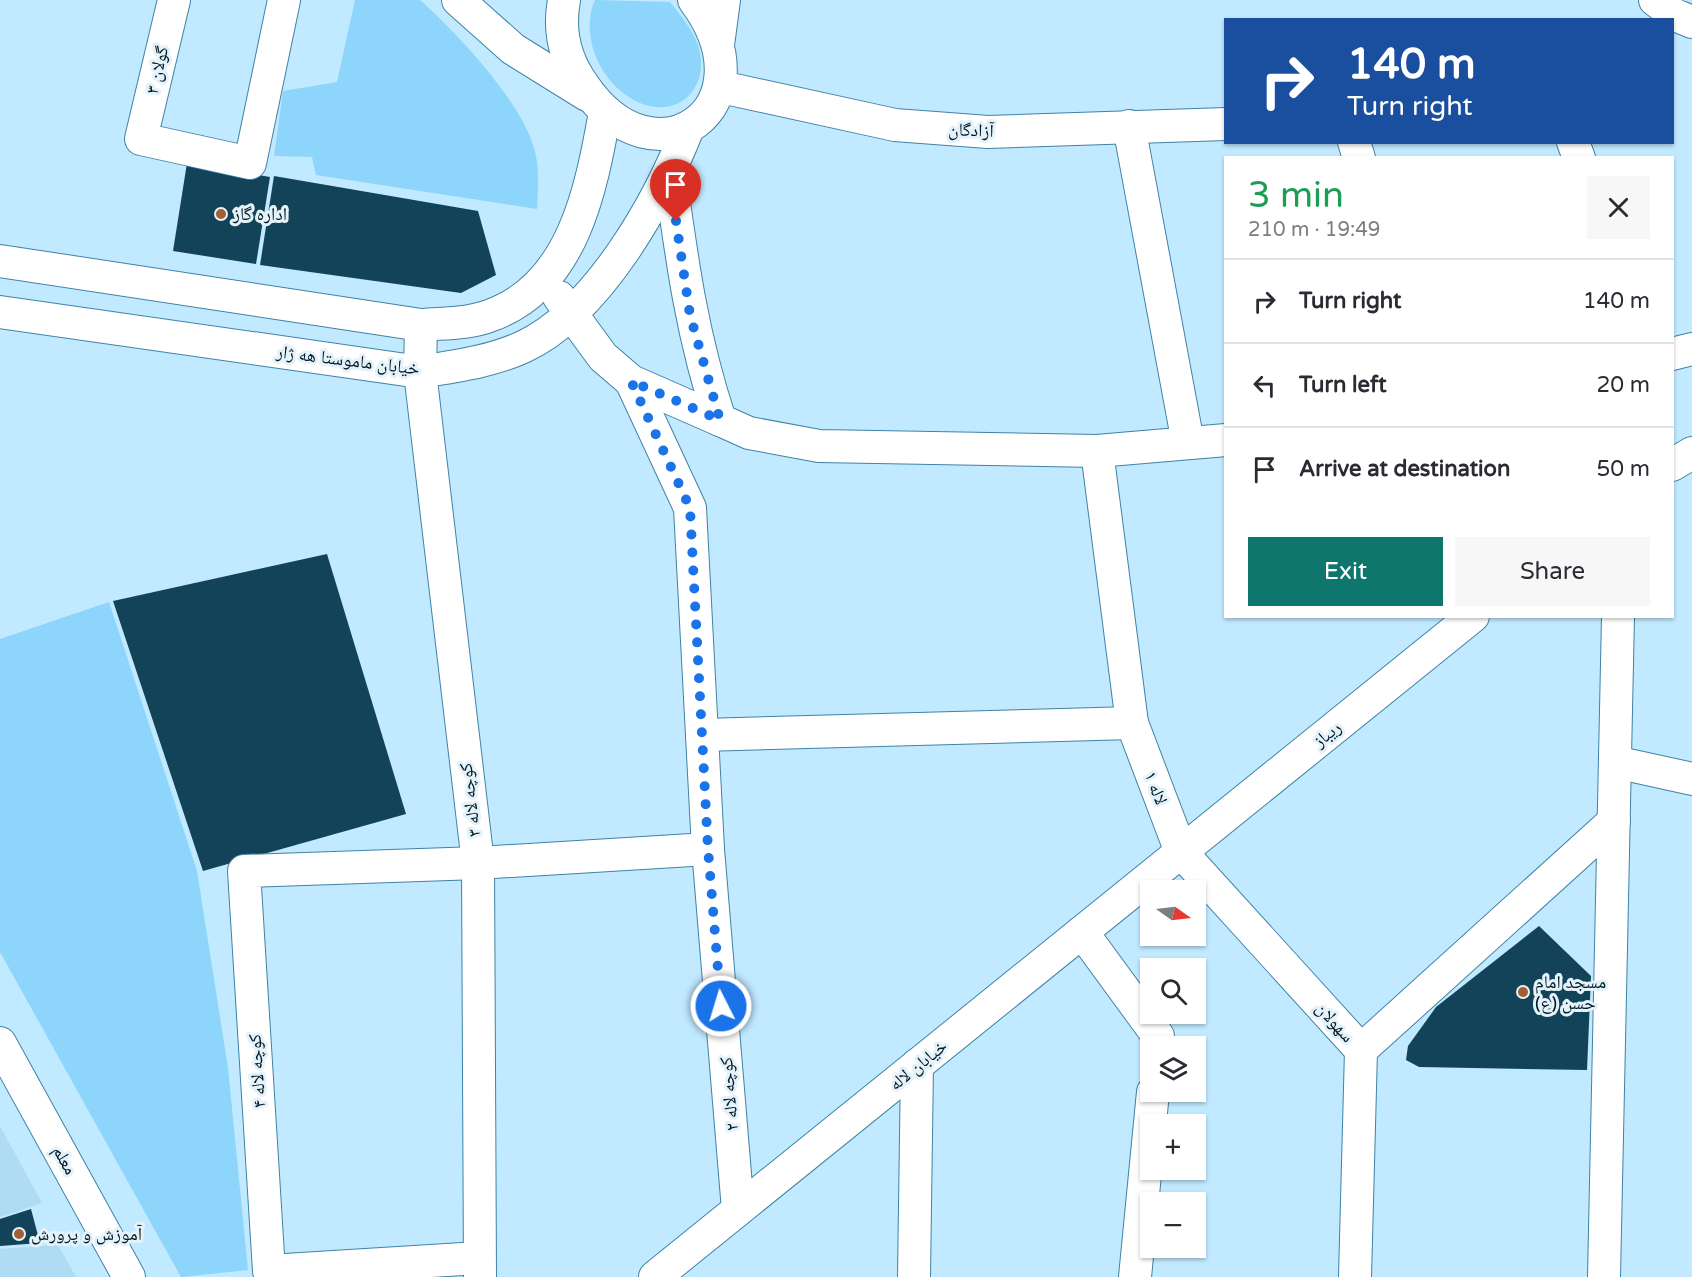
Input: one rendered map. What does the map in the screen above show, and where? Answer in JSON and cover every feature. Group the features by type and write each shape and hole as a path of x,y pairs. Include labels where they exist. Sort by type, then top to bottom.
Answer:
{"street":[{"name":"گولان ۳","path":"174,0 141,140 250,163 284,0"},
{"path":"458,0 513,49 598,105 624,126 655,134 688,128 707,110 721,87 722,60 718,45 694,0"},
{"path":"0,261 420,324 487,317 515,305 546,279 567,246 585,203 598,105 572,66 564,46 561,21 564,0"},
{"path":"718,45 724,0"},
{"name":"آزادگان","path":"721,87 895,125 988,132 1224,124"},
{"path":"1129,126 1188,443"},
{"name":"خیابان ماموستا هه ژار","path":"0,312 420,372 481,362 524,346 571,315 623,251 670,174 688,128"},
{"path":"670,174 690,315 720,420"},
{"path":"546,279 603,357 631,381 749,432 819,446 1097,451 1224,440"},
{"name":"کوچه لاله ۳","path":"420,324 420,372 478,863 479,1268"},
{"path":"1674,354 1692,349"},
{"name":"کوچه لاله ۲","path":"631,381 690,508 708,849 738,1209"},
{"name":"لاله ۱","path":"1097,451 1132,723 1181,852"},
{"path":"1674,464 1692,453"},
{"name":"ریباز","path":"1181,852 1471,618"},
{"path":"1604,1277 1618,618"},
{"path":"702,735 1132,723"},
{"path":"1615,762 1692,779"},
{"path":"1361,1050 1614,821"},
{"path":"478,863 708,849"},
{"name":"خیابان لاله","path":"655,1277 1181,852"},
{"name":"سهولان","path":"1181,852 1361,1050 1355,1277"},
{"name":"کوچه لاله ۴","path":"478,863 244,871 269,1270 479,1268"},
{"path":"1082,932 1158,1036"},
{"name":"معلم","path":"0,1043 129,1277"},
{"path":"914,1277 917,1065"},
{"path":"1135,1277 1152,1102"}],"shaded area":[{"path":"355,0 420,0 485,67 514,107 533,145 538,176 537,209 316,175 312,157 274,156 283,91 337,82"},
{"path":"595,0 670,2 691,30 699,49 700,74 690,95 671,106 659,107 646,105 631,98 618,88 598,62 593,46 590,31"},
{"path":"109,602 197,871 228,1068 248,1270 181,1277 0,952 0,639"},
{"path":"0,1126 42,1203 0,1217"},
{"path":"58,1245 76,1277 0,1277 0,1249"}],"building":[{"name":"اداره گاز","path":"187,163 270,177 256,264 173,251"},
{"path":"274,176 478,211 496,275 461,293 260,265"},
{"path":"327,554 406,814 203,871 113,601"},
{"name":"مسجد امام حسن (ع)","path":"1539,926 1591,976 1587,1070 1419,1067 1406,1060 1408,1046 1436,1007"},
{"name":"آموزش و پرورش","path":"31,1209 40,1243 0,1246 0,1219"}],"place":[{"name":"اداره گاز","path":"221,214"},
{"name":"مسجد امام حسن (ع)","path":"1523,992"},
{"name":"آموزش و پرورش","path":"19,1234"}],"route":[{"path":"676,221 690,315 704,372 720,420 631,381 690,508 708,849 721,1006"}]}
